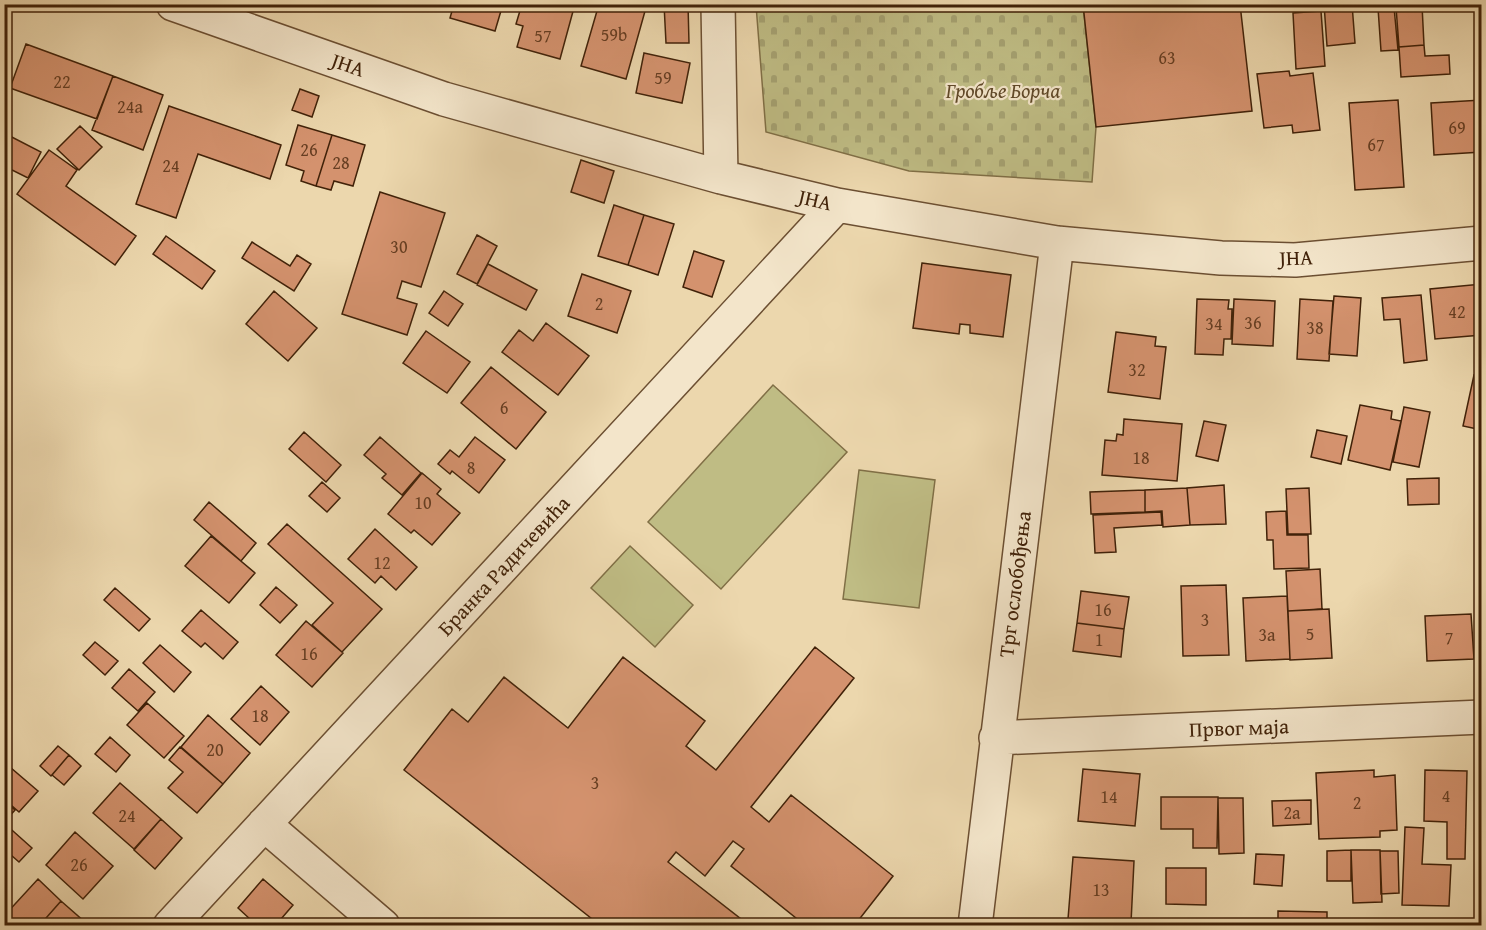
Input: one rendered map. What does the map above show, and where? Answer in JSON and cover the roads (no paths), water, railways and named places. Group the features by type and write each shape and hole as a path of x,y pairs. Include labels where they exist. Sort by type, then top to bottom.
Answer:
{"street":[{"name":"ЈНА","path":"172,4 444,99 721,177 837,206 1057,243 1143,253 1295,260 1482,243"},
{"path":"718,4 722,119 721,177"},
{"name":"Бранка Радичевића","path":"170,926 837,206"},
{"name":"Трг ослобођења","path":"975,926 1057,243"},
{"name":"Првог маја","path":"996,738 1482,717"},
{"path":"264,824 383,926"}],"park label":[{"name":"Гробље Борча","path":"1003,91"}]}
